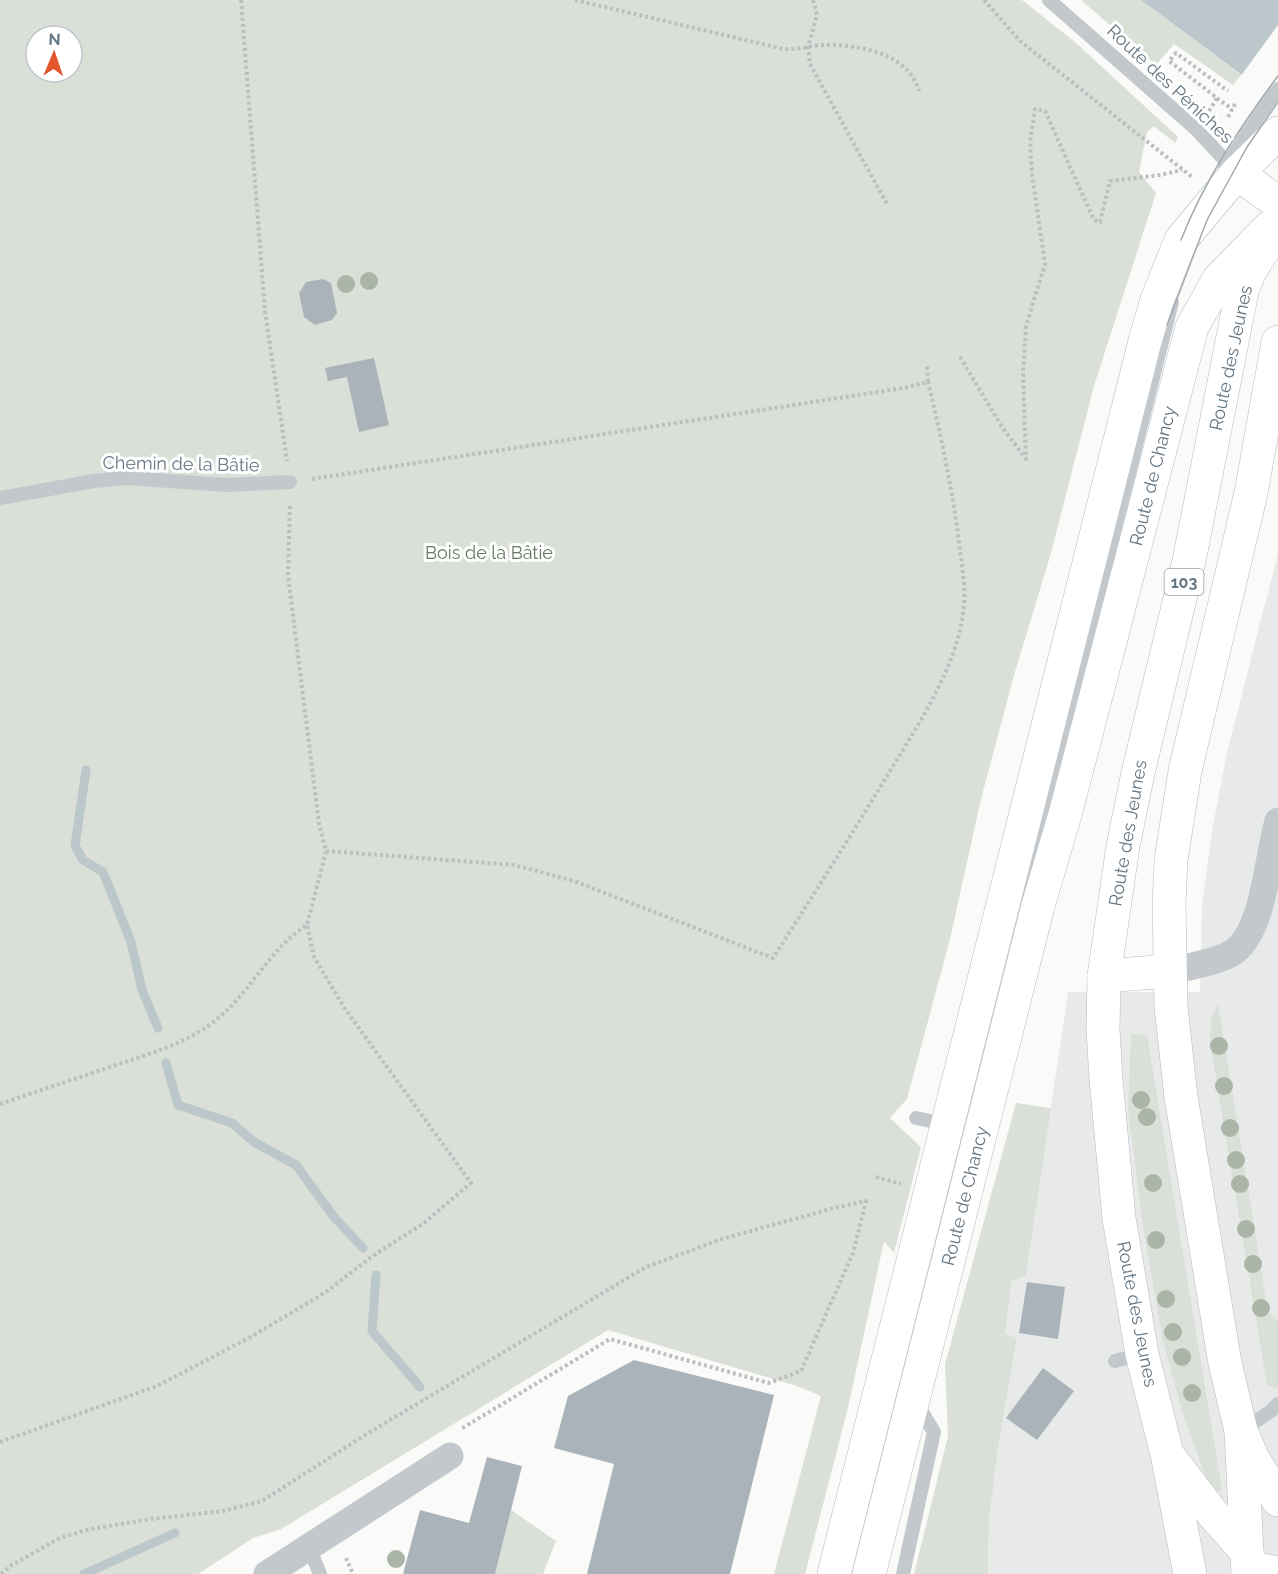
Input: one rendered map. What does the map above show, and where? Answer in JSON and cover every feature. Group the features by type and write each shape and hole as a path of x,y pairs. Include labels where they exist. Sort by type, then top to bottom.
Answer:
{"main road":[{"path":"834,1574 942,1124 1145,341 1164,283 1190,229 1232,168 1270,129"},
{"path":"1232,168 1278,203"},
{"name":"Route de Chancy","path":"869,1574 1038,906 1064,819 1192,327 1219,279 1278,219"},
{"name":"Route des Jeunes","path":"1190,1574 1167,1454 1129,1358 1106,1079 1103,1029 1104,976 1123,846 1138,773 1189,561 1242,291 1249,273 1278,225"},
{"path":"1257,1570 1241,1431 1225,1363 1181,1097 1169,971 1170,882 1176,818 1187,761 1251,493 1278,342"},
{"path":"1104,976 1169,971"},
{"path":"1241,1431 1252,1457 1278,1500"},
{"path":"1167,1454 1257,1570"}],"street":[{"path":"1169,971 1220,958 1234,952 1248,938 1257,917 1278,821"},
{"path":"267,1574 450,1456"}],"lane":[{"name":"Route des Péniches","path":"1049,0 1172,107 1232,168"},
{"path":"1270,129 1278,89"},
{"name":"Chemin de la Bâtie","path":"0,498 94,481 126,478 228,485 290,482"},
{"path":"852,1574 942,1124"},
{"path":"903,1574 934,1432 914,1398"},
{"path":"1241,1431 1278,1404"},
{"path":"309,1547 320,1574"}],"path":[{"path":"0,1442 157,1386 249,1338 326,1292 371,1257 424,1223 471,1183 339,1000 314,957 307,925 326,851 319,824 288,575 290,482 265,311 241,0"},
{"path":"575,0 784,49 795,50 820,45 850,47 880,53 907,69 919,91"},
{"path":"813,0 818,15 808,47 810,64 887,204"},
{"path":"984,0 1020,41 1195,180"},
{"path":"1228,91 1176,53 1169,61 1232,110"},
{"path":"1209,111 1217,98"},
{"path":"960,357 1002,427 1026,459 1023,375 1026,326 1045,264 1032,174 1030,142 1035,110 1045,111 1094,220 1100,222 1110,181 1182,170"},
{"path":"326,851 514,865 574,880 773,958 828,873 934,695 952,656 961,624 964,581 954,502 928,382 927,366"},
{"path":"290,482 904,388 928,382"},
{"path":"0,1104 148,1054 198,1034 219,1018 244,992 295,932 307,925"},
{"path":"2,1574 12,1565 60,1539 86,1530 151,1519 223,1511 262,1502 365,1435 645,1267 722,1239 866,1201 853,1253 801,1371 769,1383 610,1339 459,1430"},
{"path":"345,1557 353,1574"}],"shaded area":[{"path":"1141,0 1278,0 1278,102"},
{"path":"1278,553 1278,1574 988,1574 989,1521 998,1449 1017,1339 1005,1334 1012,1281 1026,1276 1068,992 1200,992 1202,905 1213,825 1227,753"}],"green space":[{"name":"Bois de la Bâtie","path":"0,0 1022,0 1075,42 1178,137 1175,143 1154,126 1147,132 1139,172 1156,193 1094,386 1051,553 1014,675 981,799 950,939 907,1099 890,1118 921,1147 894,1253 884,1241 848,1408 805,1574 774,1574 821,1396 797,1386 608,1330 281,1529 253,1538 198,1574 0,1574"},
{"path":"1081,0 1141,0 1241,75 1233,85 1174,44 1156,65"},
{"path":"1218,1004 1268,1312 1278,1321 1278,1388 1267,1385 1210,1042 1211,1020"},
{"path":"1131,1034 1147,1035 1222,1490 1212,1494 1183,1414 1163,1342 1143,1226 1128,1110"},
{"path":"1016,1103 1051,1108 1026,1276 1012,1281 1005,1334 1017,1338 998,1449 989,1521 988,1574 914,1574 948,1436 945,1364"},
{"path":"511,1510 556,1541 543,1574 495,1574"}],"pier":[{"path":"1278,25 1278,105 1240,77"}],"building":[{"path":"323,279 331,283 337,313 332,320 315,325 304,317 299,293 306,282"},
{"path":"374,358 389,425 359,432 347,377 328,381 325,368"},
{"path":"1027,1282 1065,1287 1058,1339 1019,1333"},
{"path":"634,1360 774,1395 730,1574 587,1574 614,1464 554,1448 568,1396"},
{"path":"1043,1368 1074,1391 1037,1440 1006,1418"},
{"path":"487,1457 522,1466 495,1574 403,1574 420,1510 469,1523"}],"waterway":[{"path":"86,770 75,846 83,860 103,872 131,942 142,990 158,1028"},
{"path":"166,1063 178,1105 232,1123 254,1142 296,1165 334,1217 363,1248"},
{"path":"376,1275 372,1331 420,1387"},
{"path":"84,1574 175,1533"}],"tram line":[{"path":"1181,240 1190,218 1224,155 1278,76"},
{"path":"1167,325 1207,220 1247,147 1278,102"}]}
